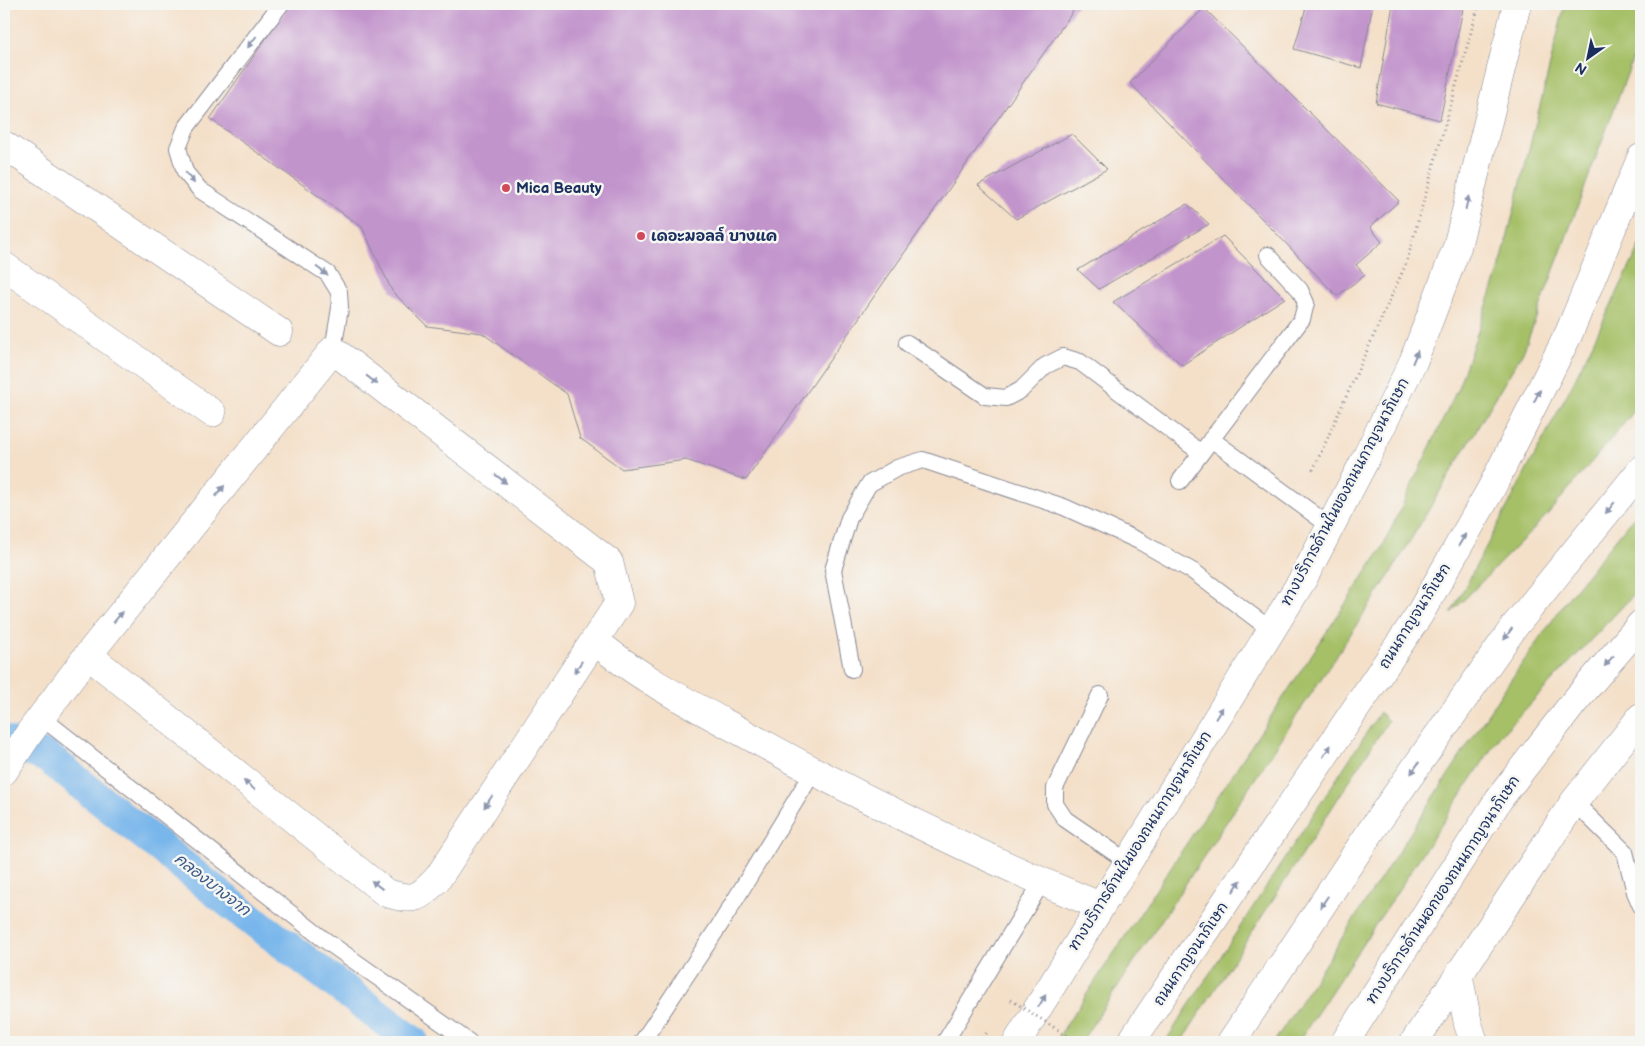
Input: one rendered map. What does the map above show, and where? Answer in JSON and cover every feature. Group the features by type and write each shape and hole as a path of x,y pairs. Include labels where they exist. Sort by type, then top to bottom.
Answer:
{"main road":[{"name":"ทางบริการด้านในของถนนกาญจนาภิเษก","path":"1017,1042 1303,579 1413,362 1457,247 1517,4"},
{"path":"4,145 280,332"},
{"name":"ถนนกาญจนาภิเษก","path":"1131,1042 1423,607 1491,489 1569,333 1641,158"},
{"path":"4,266 212,413"},
{"path":"4,771 35,724 88,655 333,350 609,562 619,603 438,878 424,893 408,899 386,892 88,655"},
{"path":"1230,1042 1373,828 1514,626 1641,470"},
{"name":"ทางบริการด้านนอกของถนนกาญจนาภิเษก","path":"1344,1042 1499,799 1575,701 1641,624"},
{"path":"595,641 644,678 813,772 992,860 1100,906"},
{"path":"1414,1042 1459,978 1574,802 1641,717"},
{"path":"1459,978 1468,1024 1474,1042"}],"lane":[{"path":"281,4 186,128 178,148 185,172 200,190 328,274 339,292 340,308 333,350"},
{"path":"1180,481 1302,319 1306,303 1300,290 1268,255"},
{"path":"906,343 985,396 1006,398 1021,390 1045,366 1063,357 1080,362 1201,453"},
{"path":"1211,439 1330,526"},
{"path":"852,669 833,570 849,518 869,484 897,468 923,460 1064,507 1139,541 1194,572 1271,630"},
{"path":"1100,695 1055,788 1055,804 1065,819 1128,862"},
{"path":"35,724 322,938 469,1042"},
{"path":"642,1042 721,924 813,772"},
{"path":"1574,802 1625,852 1635,892 1641,906"},
{"path":"945,1042 1042,882"}],"path":[{"path":"1313,470 1406,264 1479,4"},
{"path":"1011,1000 1077,1042"}],"green space":[{"path":"1565,4 1641,4 1641,37 1524,350 1391,573 1081,1042 1055,1042 1381,550 1458,388 1499,271"},
{"path":"1641,244 1641,403 1547,515 1451,613 1572,385"},
{"path":"1641,508 1641,587 1500,736 1298,1042 1274,1042 1503,691 1568,598"},
{"path":"1380,712 1388,721 1181,1042 1165,1042"}],"building":[{"name":"เดอะมอลล์ บางแค","path":"290,4 1078,4 746,480 686,460 622,469 580,438 567,394 482,333 427,326 392,291 362,227 210,119"},
{"path":"1307,4 1373,4 1361,68 1294,49"},
{"path":"1393,4 1464,4 1440,120 1376,103"},
{"path":"1204,8 1399,201 1370,227 1382,242 1356,265 1365,275 1337,296 1130,83"},
{"path":"1072,134 1107,169 1016,219 978,185"},
{"path":"1187,204 1209,224 1099,289 1078,270"},
{"path":"1223,236 1285,298 1182,365 1113,302"}],"waterway":[{"name":"คลองบางจาก","path":"4,741 47,757 230,903 413,1042"}],"place":[{"name":"Mica Beauty","path":"506,188"},
{"name":"เดอะมอลล์ บางแค","path":"641,236"}]}
